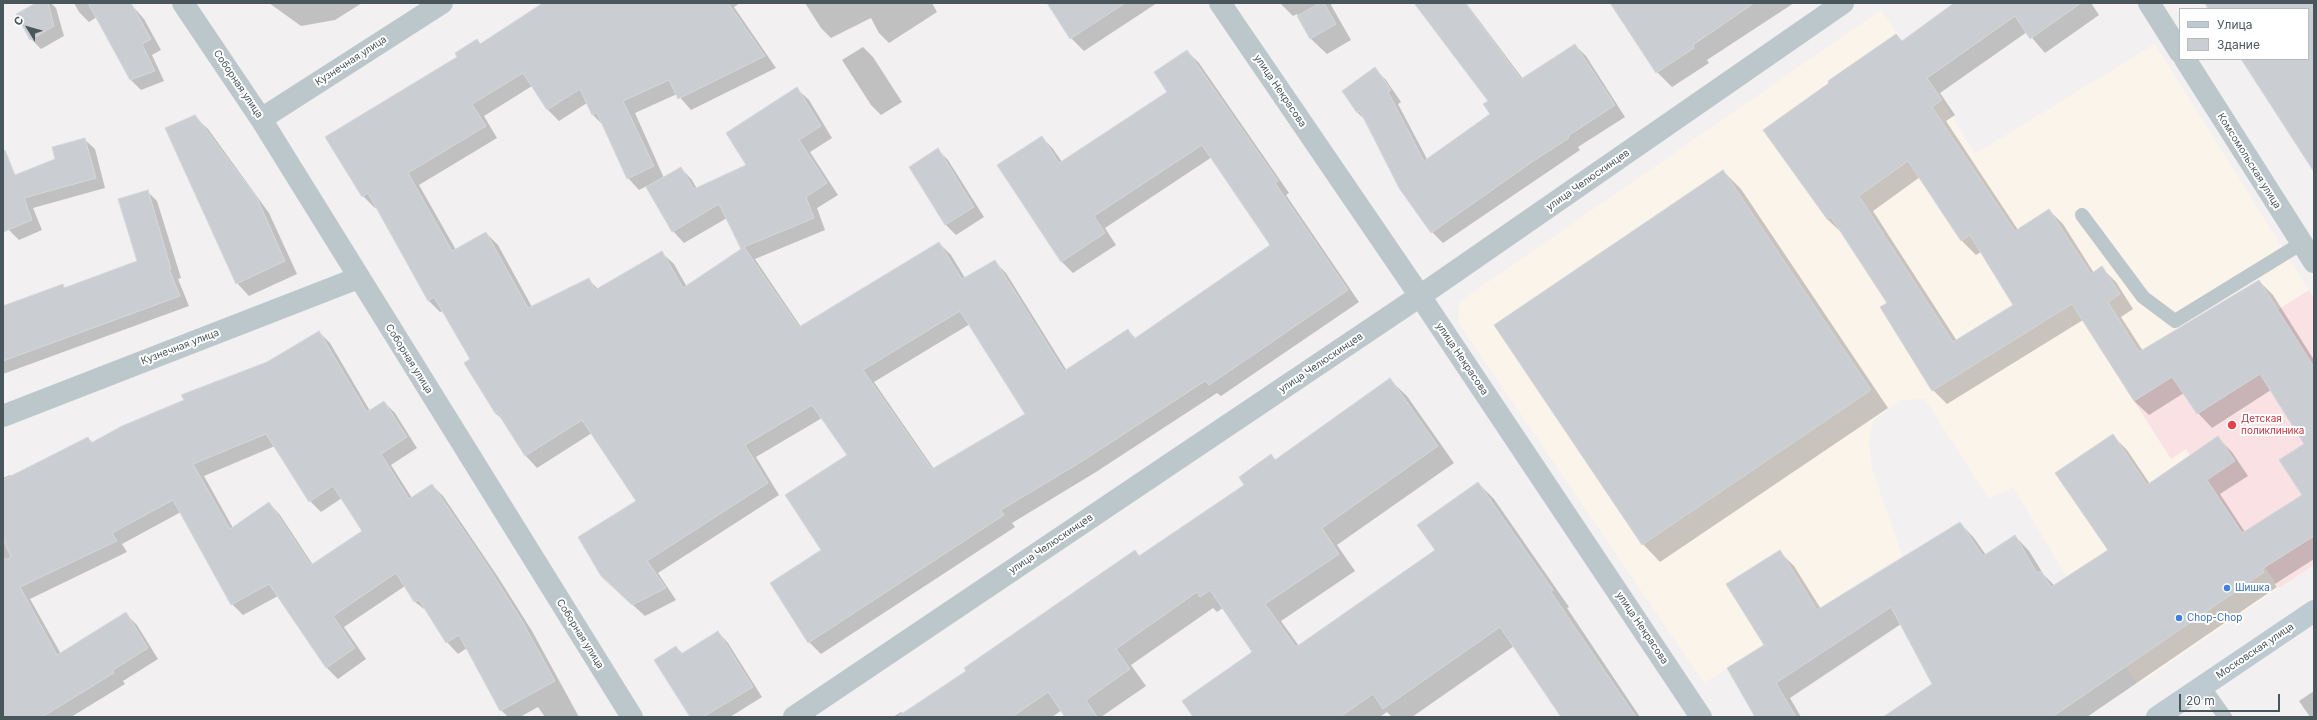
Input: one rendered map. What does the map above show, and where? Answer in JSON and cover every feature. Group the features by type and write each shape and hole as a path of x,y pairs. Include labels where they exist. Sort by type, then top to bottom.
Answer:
{"main road":[{"name":"Московская улица","path":"2157,717 2314,611"}],"street":[{"name":"Соборная улица","path":"183,3 261,119 358,278 632,717"},
{"name":"Кузнечная улица","path":"261,119 442,3"},
{"name":"улица Некрасова","path":"1220,3 1420,296 1701,717"},
{"name":"улица Челюскинцев","path":"794,717 1420,296 1843,3"},
{"path":"2149,3 2179,50"},
{"name":"Комсомольская улица","path":"2186,60 2314,262"},
{"name":"Кузнечная улица","path":"3,416 358,278"}],"lane":[{"path":"2082,215 2143,297 2175,321 2302,243"},
{"path":"2203,686 2225,717"}],"shaded area":[{"path":"1881,10 1942,100 1975,154 2155,44 2309,290 2278,310 2172,459 2186,448 2279,588 2138,685 2067,577 2013,487 1989,499 1925,399 1900,400 1873,421 1869,441 1872,469 1902,555 1704,683 1458,322 1459,302"},
{"name":"Детская поликлиника","path":"2309,290 2314,298 2314,565 2279,588 2186,449 2171,459 2134,401"}],"building":[{"path":"36,3 48,3 54,26 30,40 16,14"},
{"path":"88,3 131,3 151,39 142,44 155,71 130,80"},
{"path":"543,3 728,3 765,56 678,99 669,80 623,101 654,166 627,179 597,113 592,115 580,89 547,110 523,73 472,104 486,126 408,173 452,251 486,232 528,308 589,278 595,290 662,251 683,288 741,249 719,204 672,232 646,187 681,167 694,189 746,165 726,133 797,87 821,126 799,140 827,183 806,197 814,218 744,247 799,327 939,242 962,279 995,260 1064,371 1128,329 1134,339 1270,245 1202,145 1094,216 1105,233 1061,262 997,165 1042,136 1059,163 1167,92 1154,72 1187,50 1278,181 1275,183 1348,290 1209,385 1205,381 1084,460 1001,510 1004,515 808,643 770,583 821,550 785,495 847,455 812,405 745,445 768,483 647,561 666,588 632,605 601,576 578,537 636,501 582,420 525,456 497,412 495,413 464,363 470,359 434,297 428,301 368,193 362,197 325,137 457,57 455,53 477,39 480,44","holes":["960,311 1025,414 932,469 863,370"]},
{"path":"1047,3 1125,3 1070,39"},
{"path":"1320,3 1324,3 1336,24 1310,39 1297,16"},
{"path":"1414,3 1465,3 1521,79 1575,44 1615,105 1568,136 1569,138 1532,162 1431,233 1399,188 1360,111 1357,113 1342,91 1375,67 1391,90 1388,92 1424,161 1490,114 1483,104 1488,101"},
{"path":"1610,3 1754,3 1693,45 1694,48 1656,73"},
{"path":"1954,3 2081,3 2030,39 2015,16 1927,78 1942,100 1932,107 2015,231 2049,209 2091,274 2102,266 2120,294 2108,302 2139,352 2259,280 2314,367 2314,536 2262,569 2264,572 2052,717 1883,717 1932,684 1891,607 1776,683 1796,717 1755,717 1727,668 1764,645 1726,584 1780,550 1817,610 1960,522 1983,556 2015,535 2037,573 2041,571 2051,587 2108,550 2055,473 2113,434 2147,485 2218,436 2235,461 2207,480 2242,533 2302,495 2279,460 2304,444 2260,374 2197,414 2172,377 2134,401 2072,304 1932,391 1880,307 1887,303 1831,217 1827,219 1763,130 1829,83 1828,81 1896,34 1902,41","holes":["1908,161 1961,241 1970,235 2013,305 1953,342 1859,196"]},
{"path":"2205,3 2314,3 2314,172 2242,60 2309,60 2309,8 2208,8"},
{"path":"195,115 257,198 285,261 236,284 165,128"},
{"path":"85,138 96,178 24,198 32,220 3,232 3,151 5,150 15,175 55,159 52,147"},
{"path":"938,148 974,207 945,225 909,167"},
{"path":"1723,170 1871,390 1642,545 1494,325"},
{"path":"148,190 171,269 169,269 180,296 3,361 3,306 63,284 64,288 137,261 118,199"},
{"path":"319,331 367,412 384,401 407,437 381,454 409,499 432,484 487,565 521,619 555,681 500,711 459,635 446,643 419,600 414,602 396,573 333,616 355,648 326,668 269,584 231,605 173,500 112,533 117,541 20,587 57,655 126,612 148,648 113,670 114,673 42,717 3,717 3,556 5,560 11,557 3,539 3,480 88,437 91,443 122,426 184,400 181,395 267,362","holes":["266,434 309,502 333,486 362,531 311,565 269,502 230,529 193,464"]},
{"path":"1390,378 1438,446 1322,528 1339,554 1265,604 1296,647 1435,550 1417,525 1478,482 1553,590 1551,592 1636,717 1561,717 1500,627 1383,709 1373,694 1340,717 1193,717 1182,701 1252,652 1210,590 1200,597 1197,592 1116,649 1130,669 1086,700 1097,717 1065,717 1048,692 1012,717 897,717 966,671 964,668 1135,550 1139,556 1244,485 1239,477 1271,454 1275,460"},
{"path":"718,631 753,687 703,717 690,717 654,660 676,646 681,654"}],"place":[{"name":"Детская поликлиника","path":"2232,425"},
{"name":"Шишка","path":"2227,588"},
{"name":"Chop-Chop","path":"2179,618"}]}
